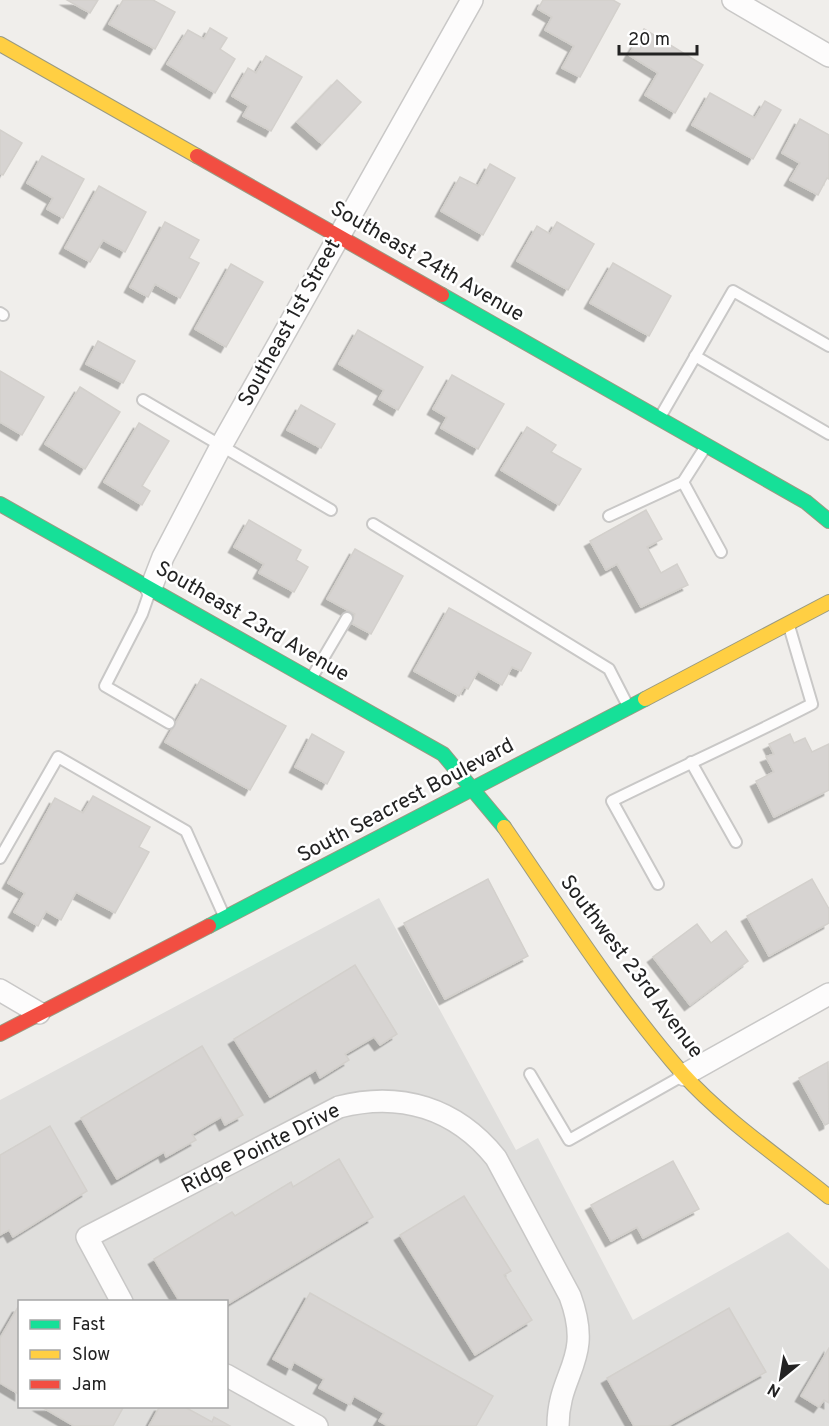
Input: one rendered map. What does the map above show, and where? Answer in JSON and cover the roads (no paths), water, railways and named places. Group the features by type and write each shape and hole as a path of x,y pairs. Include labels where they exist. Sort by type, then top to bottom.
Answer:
{"street":[{"name":"Southeast 1st Street","path":"151,588 163,557 221,446 472,0"},
{"path":"733,0 829,56"},
{"name":"Southeast 24th Avenue","path":"0,44 806,502 829,521"},
{"name":"Southeast 23rd Avenue","path":"1,507 151,588 443,754 473,789"},
{"name":"South Seacrest Boulevard","path":"0,1034 829,602"},
{"name":"Southwest 23rd Avenue","path":"473,789 502,824 626,1002 684,1075 738,1124 829,1197"},
{"path":"0,990 39,1013"},
{"path":"684,1075 829,994"},
{"name":"Ridge Pointe Drive","path":"121,1300 87,1238 339,1107 374,1100 392,1100 428,1107 457,1121 485,1144 496,1158 570,1296 577,1315 580,1335 578,1356 563,1394 558,1426"},
{"path":"228,1376 317,1426"}],"lane":[{"path":"659,419 733,291 829,346"},
{"path":"695,356 829,434"},
{"path":"143,400 331,510"},
{"path":"609,516 683,482 706,446"},
{"path":"683,482 721,552"},
{"path":"373,524 609,669 629,708"},
{"path":"151,588 142,614 105,686 169,723"},
{"path":"311,680 347,618"},
{"path":"658,884 612,801 691,762 731,746 812,704 788,623"},
{"path":"0,858 58,757 186,831 225,918"},
{"path":"691,762 736,842"},
{"path":"530,1074 569,1140 684,1075"}]}
